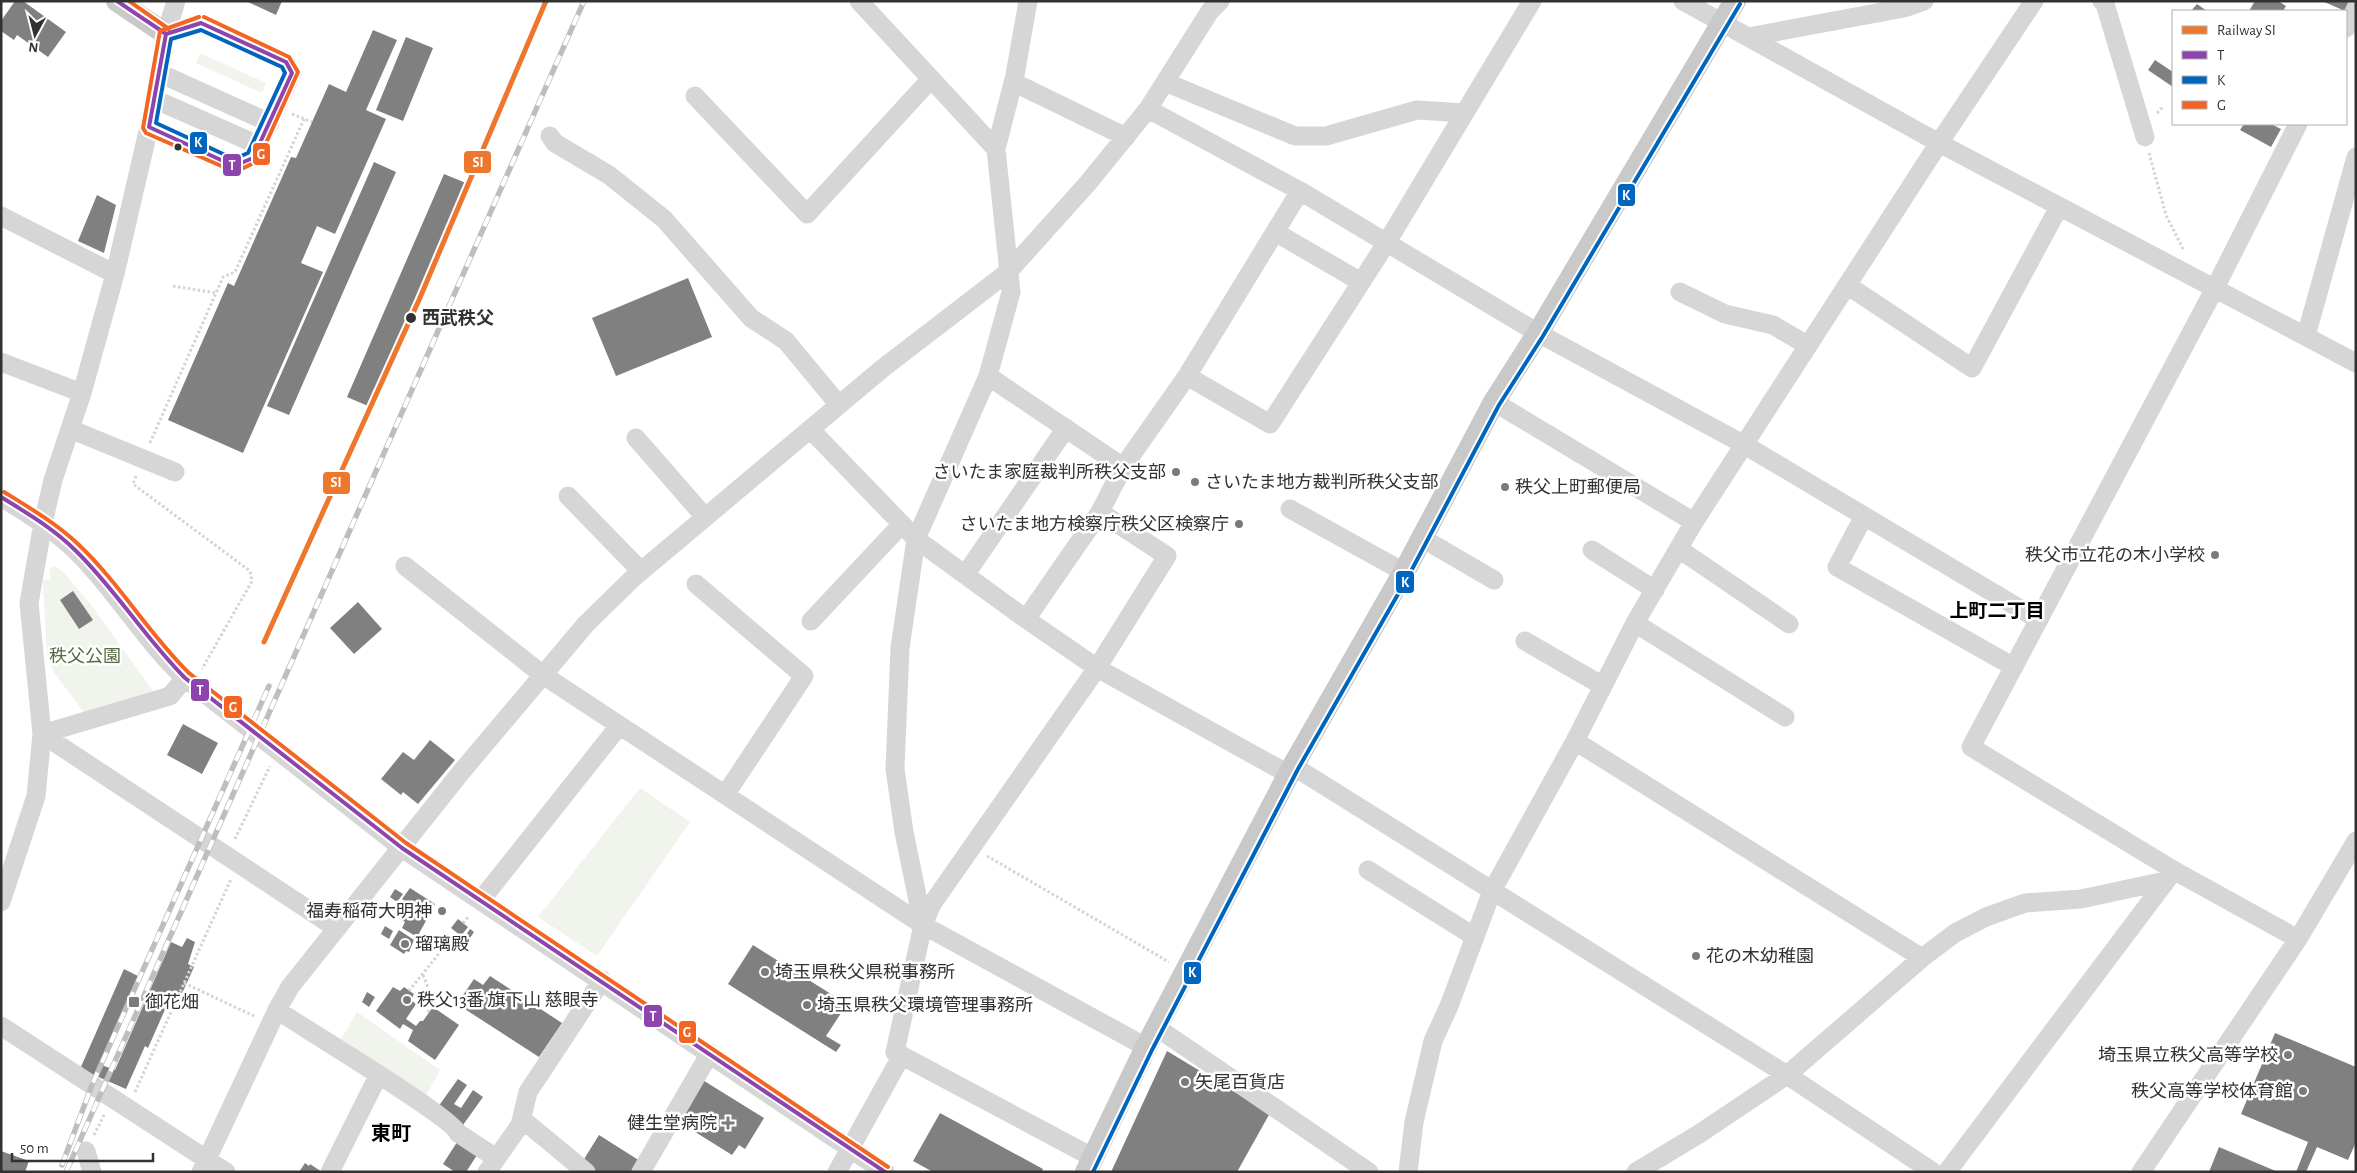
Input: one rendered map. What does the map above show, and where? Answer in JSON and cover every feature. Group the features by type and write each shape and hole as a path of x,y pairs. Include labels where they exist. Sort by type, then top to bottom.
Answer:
{"main road":[{"path":"117,1 166,34"},
{"path":"1090,1165 1146,1047 1185,971 1291,771 1404,572 1494,402 1538,333 1734,1"}],"street":[{"path":"1,902 36,796 42,734 29,603 43,523 53,480 82,393 115,274 149,128 166,34 176,1"},
{"path":"859,1 996,150"},
{"path":"924,925 904,832 895,769 900,648 916,539 988,376 1011,292 996,150 1013,82 1028,1"},
{"path":"204,1166 290,987 336,928 586,624 641,572 883,368 1008,272 1088,183 1148,109 1210,11 1220,1"},
{"path":"1187,376 1270,424 1387,242 1532,1"},
{"path":"1683,1 1939,144 2356,363"},
{"path":"1748,37 1904,8 1924,1"},
{"path":"1408,1172 1414,1122 1433,1041 1449,1006 1492,891 1575,741 1636,623 1694,522 1807,345 2034,1"},
{"path":"2102,1 2105,4 2145,137"},
{"path":"2347,26 2356,8"},
{"path":"149,128 234,166 253,158 292,73 286,62 201,22 166,34"},
{"path":"159,73 270,123"},
{"path":"695,96 807,214 930,80"},
{"path":"1013,82 1126,137"},
{"path":"1165,82 1295,136 1326,136 1417,110 1465,113"},
{"path":"154,99 260,146"},
{"path":"1148,109 1300,191 1538,333 1743,444 2039,620"},
{"path":"2297,125 2207,284 2039,620 1971,748 2170,876 2298,939"},
{"path":"550,136 555,142 609,175 664,219 751,318 786,341 839,405"},
{"path":"2306,336 2356,157"},
{"path":"1026,619 1100,512 1124,467 1187,376 1300,191"},
{"path":"1847,285 1972,368 2059,207"},
{"path":"1,216 115,274"},
{"path":"1275,232 1361,282"},
{"path":"1680,292 1725,314 1773,325 1807,345"},
{"path":"1,362 82,393"},
{"path":"988,376 1124,467"},
{"path":"1494,402 1694,522"},
{"path":"965,575 1066,428"},
{"path":"70,429 175,472"},
{"path":"810,429 916,539 1026,619 1098,668 1291,771 1492,891 1787,1075 1933,1172"},
{"path":"636,438 705,517"},
{"path":"568,496 641,572"},
{"path":"1,497 43,523 83,557 167,661 189,681 402,848 602,980 885,1172"},
{"path":"1290,509 1404,572"},
{"path":"1090,1165 895,1052 924,925 932,904 1098,668 1167,556 1100,512"},
{"path":"1864,516 1837,567 2014,667"},
{"path":"810,622 902,524"},
{"path":"1422,538 1494,580"},
{"path":"1678,549 1789,624"},
{"path":"1592,550 1655,590"},
{"path":"405,566 543,675 924,925 1146,1047"},
{"path":"696,584 804,676 725,795"},
{"path":"1636,623 1785,717"},
{"path":"1525,642 1603,686"},
{"path":"42,734 170,696 189,681"},
{"path":"481,900 620,726"},
{"path":"42,734 336,928"},
{"path":"1575,741 1922,958"},
{"path":"2141,1172 2298,939 2356,841"},
{"path":"1368,870 1475,937"},
{"path":"1636,1172 1699,1134 1787,1075 1922,958 1956,933 1986,917 2025,903 2081,899 2170,876"},
{"path":"1947,1172 2170,876"},
{"path":"274,1017 378,1076 431,1109 456,1128 458,1133 491,1165 520,1126 528,1092 602,980"},
{"path":"1,1026 128,1108 204,1166 226,1172"},
{"path":"1156,1027 1369,1172"},
{"path":"641,1172 710,1053"},
{"path":"837,1172 851,1150 902,1055"},
{"path":"330,1172 378,1076"},
{"path":"522,1119 586,1172"},
{"path":"86,1151 92,1172"}],"path":[{"path":"2164,106 2156,114 2145,137 2166,215 2207,284"},
{"path":"189,681 252,581 250,571 133,484 223,277 235,272 304,119"},
{"path":"173,286 216,293"},
{"path":"128,1108 184,983 278,749"},
{"path":"973,848 1185,971"},
{"path":"463,923 468,916"},
{"path":"409,991 456,932"},
{"path":"423,974 432,997 425,1007 430,1013"},
{"path":"184,983 274,1017"},
{"path":"86,1151 112,1098"}],"green space":[{"path":"200,53 266,83 262,93 196,63"},
{"name":"秩父公園","path":"55,566 63,572 92,606 156,695 85,714 53,671 47,655 43,580 51,579 49,569"},
{"path":"640,788 690,822 597,956 538,917"},
{"path":"357,1012 440,1070 426,1096 340,1041"}],"building":[{"path":"15,1 23,1 66,32 48,57 17,35 14,40 1,31 1,21"},
{"path":"246,1 282,1 276,15"},
{"path":"2255,1 2278,1 2286,6 2284,10 2250,10"},
{"path":"2322,1 2351,1 2346,10"},
{"path":"2197,4 2206,10 2192,10"},
{"path":"373,30 397,40 366,110 386,119 335,234 317,226 301,263 323,272 243,453 168,420 228,283 234,286 291,157 296,158 329,84 346,92"},
{"path":"406,37 433,48 403,121 376,110"},
{"path":"2155,60 2172,71 2172,86 2148,70"},
{"path":"2243,125 2273,125 2281,129 2271,147 2240,130"},
{"path":"374,162 396,172 289,415 267,406"},
{"path":"444,174 466,183 368,406 347,397"},
{"path":"97,195 116,205 104,253 78,241"},
{"path":"688,278 712,337 616,376 592,318"},
{"path":"73,591 93,620 79,629 60,600"},
{"path":"358,602 382,629 354,654 330,628"},
{"path":"183,724 218,743 202,774 167,755"},
{"path":"430,740 455,760 418,804 403,792 401,795 381,779 403,752 414,760"},
{"path":"410,888 435,904 427,916 402,899"},
{"path":"395,889 403,894 397,902 390,897"},
{"path":"402,908 411,914 414,911 427,919 417,937 402,928 405,922 397,917"},
{"path":"458,919 468,927 461,936 451,928"},
{"path":"385,926 393,931 389,939 381,934"},
{"path":"470,929 474,932 470,938 466,935"},
{"path":"399,930 414,940 409,952 406,951 404,954 390,945"},
{"path":"187,938 195,942 188,964 194,967 175,1009 167,1005 148,1048 145,1046 126,1089 80,1069 124,969 138,976 99,1064 115,1070 171,942 182,947"},
{"path":"753,945 847,1004 826,1036 841,1045 836,1052 728,984"},
{"path":"490,976 562,1023 539,1057 457,1004 474,979 483,985"},
{"path":"393,987 400,991 404,987 414,994 411,1000 416,1004 406,1019 416,1026 420,1021 423,1021 433,1007 459,1025 435,1060 408,1041 413,1030 403,1024 400,1029 376,1011"},
{"path":"367,992 375,997 369,1007 362,1002"},
{"name":"秩父高等学校体育館","path":"2275,1033 2356,1067 2356,1142 2348,1160 2317,1147 2306,1172 2296,1172 2308,1142 2241,1114"},
{"name":"矢尾百貨店","path":"1167,1051 1270,1113 1237,1172 1111,1172"},
{"path":"458,1079 467,1085 454,1104 461,1108 473,1090 483,1097 463,1125 438,1107"},
{"path":"701,1079 764,1118 745,1149 739,1145 732,1155 676,1120"},
{"path":"940,1113 1043,1169 1042,1172 933,1172 913,1161"},
{"path":"599,1135 640,1161 634,1172 594,1172 581,1164"},
{"path":"459,1139 479,1152 466,1172 455,1172 443,1164"},
{"path":"2219,1147 2278,1172 2209,1172"},
{"path":"1,1151 29,1161 25,1172 1,1172"},
{"path":"305,1163 309,1166 310,1164 322,1172 299,1172"}],"railway":[{"path":"66,1172 584,1"},
{"path":"62,1165 92,1085 269,686"}],"rail line":[{"name":"SI","path":"264,642 419,300 546,1"}],"transit line":[{"name":"T","path":"117,1 166,34"},
{"name":"G","path":"129,1 169,29"},
{"name":"K","path":"1093,1172 1152,1050 1298,769 1409,575 1499,405 1543,336 1740,4"},
{"name":"G","path":"199,17 160,31 143,128 146,133 235,172 258,161 298,72 289,57 204,17"},
{"name":"T","path":"201,23 286,62 292,73 253,158 234,166 149,127 166,34 201,23"},
{"name":"K","path":"201,30 282,67 285,73 248,153 234,159 156,123 171,39 201,30"},
{"name":"G","path":"4,492 71,537 108,576 174,658 189,673 406,843 888,1167"},
{"name":"T","path":"1,497 49,528 68,543 91,566 170,663 185,678 402,848 885,1172"}],"place":[{"name":"西武秩父","path":"411,318"},
{"name":"さいたま家庭裁判所秩父支部","path":"1176,472"},
{"name":"さいたま地方裁判所秩父支部","path":"1195,482"},
{"name":"秩父上町郵便局","path":"1505,487"},
{"name":"さいたま地方検察庁秩父区検察庁","path":"1239,524"},
{"name":"秩父市立花の木小学校","path":"2215,555"},
{"name":"福寿稲荷大明神","path":"442,911"},
{"name":"瑠璃殿","path":"405,944"},
{"name":"花の木幼稚園","path":"1696,956"},
{"name":"埼玉県秩父県税事務所","path":"765,972"},
{"name":"秩父13番 旗下山 慈眼寺","path":"407,1000"},
{"name":"御花畑","path":"134,1002"},
{"name":"埼玉県秩父環境管理事務所","path":"807,1005"},
{"name":"埼玉県立秩父高等学校","path":"2288,1055"},
{"name":"矢尾百貨店","path":"1185,1082"},
{"name":"秩父高等学校体育館","path":"2303,1091"},
{"name":"健生堂病院","path":"728,1123"}],"district":[{"name":"上町二丁目","path":"1997,610"},
{"name":"東町","path":"391,1133"}]}
